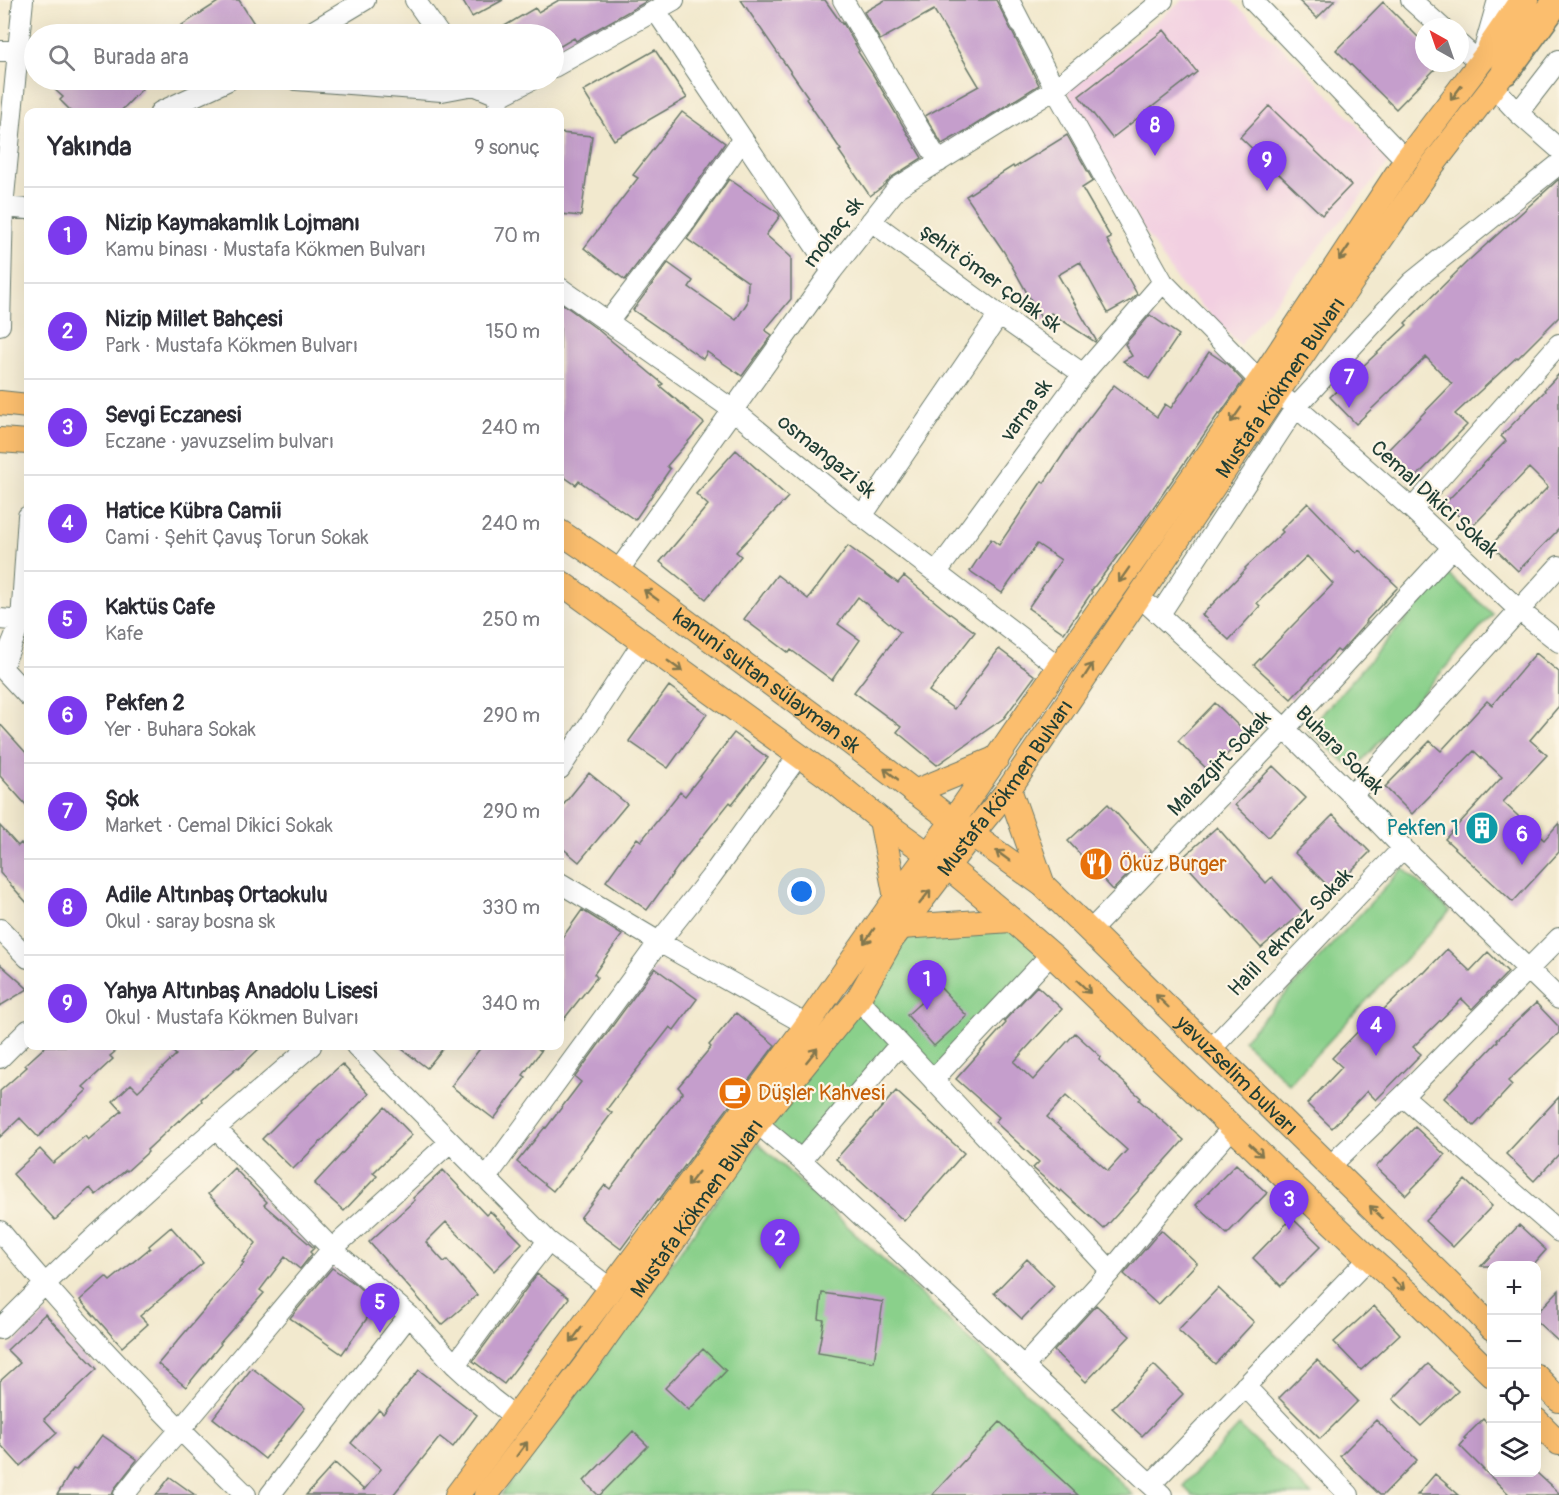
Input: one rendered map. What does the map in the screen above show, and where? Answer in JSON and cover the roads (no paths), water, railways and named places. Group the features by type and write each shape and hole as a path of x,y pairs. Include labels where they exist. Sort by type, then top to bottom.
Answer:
{"highway":[{"path":"1493,67 1516,0"},
{"path":"1493,67 1524,0"},
{"path":"1493,67 1557,0"},
{"path":"1493,67 1559,19"}],"main road":[{"path":"963,828 997,758 1059,667 1278,394 1406,160 1493,67"},
{"name":"Mustafa Kökmen Bulvarı","path":"486,1495 590,1359 757,1123 858,999 938,860 963,828 1009,789 1278,394 1371,252 1431,167 1493,67"},
{"path":"0,403 24,406"},
{"path":"0,440 24,442"},
{"name":"kanuni sultan sülayman sk","path":"564,535 618,571 963,828"},
{"path":"564,585 826,775 881,820 938,860 1012,920 1413,1297 1487,1371"},
{"path":"914,792 997,758"},
{"path":"1009,789 1043,885"},
{"path":"881,820 896,898"},
{"name":"yavuzselim bulvarı","path":"963,828 1043,885 1461,1295 1487,1324"},
{"name":"Mustafa Kökmen Bulvarı","path":"457,1495 807,1025 896,898 938,860"},
{"path":"901,927 1012,920"},
{"path":"1541,1381 1559,1400"},
{"path":"1539,1423 1559,1443"}],"street":[{"path":"0,325 2,207 9,51 22,0"},
{"path":"325,24 365,0"},
{"path":"415,0 432,24"},
{"path":"564,62 674,0"},
{"path":"843,0 939,162"},
{"name":"Cemal Dikici Sokak","path":"1009,0 1055,89 1163,282 1278,394 1412,509 1520,610 1559,642"},
{"name":"mohaç sk","path":"618,571 832,272 898,187 1055,89 1163,0"},
{"path":"1252,0 1406,160"},
{"path":"1411,0 1431,18"},
{"path":"1493,67 1498,0"},
{"path":"656,11 832,272"},
{"path":"1469,51 1493,67 1518,113 1559,149"},
{"path":"1518,113 1559,60"},
{"path":"169,108 207,90"},
{"path":"429,90 445,90"},
{"path":"481,90 498,104 517,90"},
{"path":"608,322 687,219 742,140"},
{"path":"1160,614 1278,394 1412,282 1559,165"},
{"path":"2,207 24,209"},
{"name":"şehit ömer çolak sk","path":"871,221 1083,374"},
{"name":"varna sk","path":"937,572 1083,374 1163,282"},
{"name":"osmangazi sk","path":"564,291 733,410 862,516 1059,667"},
{"path":"862,516 999,315"},
{"path":"1412,509 1559,344"},
{"name":"Malazgirt Sokak","path":"1090,931 1285,729 1453,547"},
{"path":"1352,795 1559,566"},
{"path":"24,576 21,621 1,669 24,692"},
{"name":"Buhara Sokak","path":"1139,595 1285,729 1403,848 1559,999"},
{"path":"0,619 21,621"},
{"path":"564,763 643,642"},
{"path":"486,1178 659,942 711,878 798,756"},
{"name":"Halil Pekmez Sokak","path":"1210,1049 1403,848"},
{"path":"564,885 807,1025"},
{"path":"0,928 24,954"},
{"path":"1330,1166 1403,1096 1559,938"},
{"path":"933,1080 1050,954"},
{"path":"858,999 1111,1271"},
{"path":"2,1053 24,1034"},
{"path":"801,1160 900,1044"},
{"path":"0,1329 44,1284 215,1128 306,1050"},
{"path":"360,1050 548,1241 611,1289"},
{"path":"1403,1096 1559,1232"},
{"path":"757,1123 801,1160 1156,1490 1245,1386 1369,1258"},
{"path":"215,1128 332,1250 409,1315 455,1365 515,1417"},
{"path":"1024,1366 1111,1271 1232,1128"},
{"path":"124,1495 332,1250 450,1142"},
{"path":"0,1231 44,1284 180,1430 246,1495"},
{"path":"455,1365 548,1241"},
{"path":"270,1495 409,1315"},
{"path":"1245,1386 1348,1495"}],"place":[{"name":"Adile Altınbaş Ortaokulu","path":"1155,156"},
{"name":"Yahya Altınbaş Anadolu Lisesi","path":"1267,191"},
{"name":"Şok","path":"1349,408"},
{"name":"Pekfen 1","path":"1482,828"},
{"name":"Öküz Burger","path":"1096,864"},
{"name":"Pekfen 2","path":"1522,865"},
{"name":"Nizip Kaymakamlık Lojmanı","path":"927,1010"},
{"name":"Hatice Kübra Camii","path":"1376,1056"},
{"name":"Düşler Kahvesi","path":"735,1093"},
{"name":"Sevgi Eczanesi","path":"1289,1230"},
{"name":"Nizip Millet Bahçesi","path":"780,1269"},
{"name":"Kaktüs Cafe","path":"380,1333"}]}
